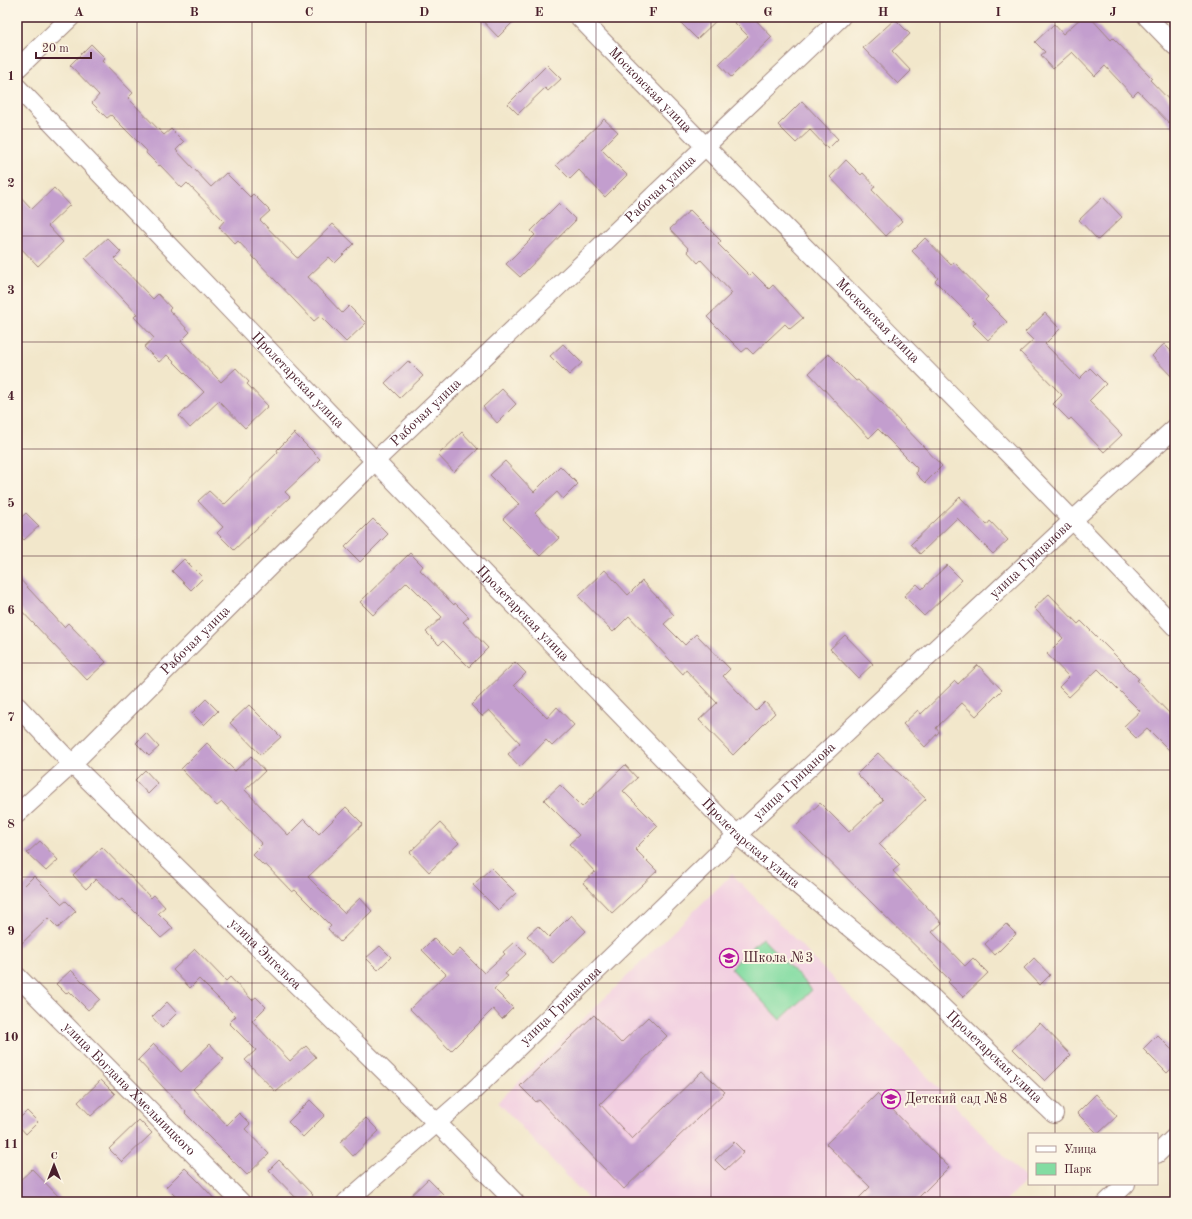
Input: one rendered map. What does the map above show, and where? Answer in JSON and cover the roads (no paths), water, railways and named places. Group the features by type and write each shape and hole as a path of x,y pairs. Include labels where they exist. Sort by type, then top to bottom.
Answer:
{"street":[{"path":"17,70 71,17"},
{"name":"Московская улица","path":"579,17 706,148 1074,519 1175,627"},
{"name":"Рабочая улица","path":"17,814 72,764 375,462 706,148 841,17"},
{"path":"1147,17 1175,46"},
{"name":"Пролетарская улица","path":"17,87 375,462 737,835 918,984 1054,1114"},
{"name":"улица Грицанова","path":"346,1202 471,1093 737,835 1074,519 1175,428"},
{"name":"улица Энгельса","path":"17,706 72,764 436,1122 514,1202"},
{"name":"улица Богдана Хмельницкого","path":"17,976 240,1202"},
{"path":"1158,1153 1175,1137"},
{"path":"1107,1202 1125,1185"}],"place":[{"name":"Школа №3","path":"729,958"},
{"name":"Детский сад №8","path":"891,1099"}]}
